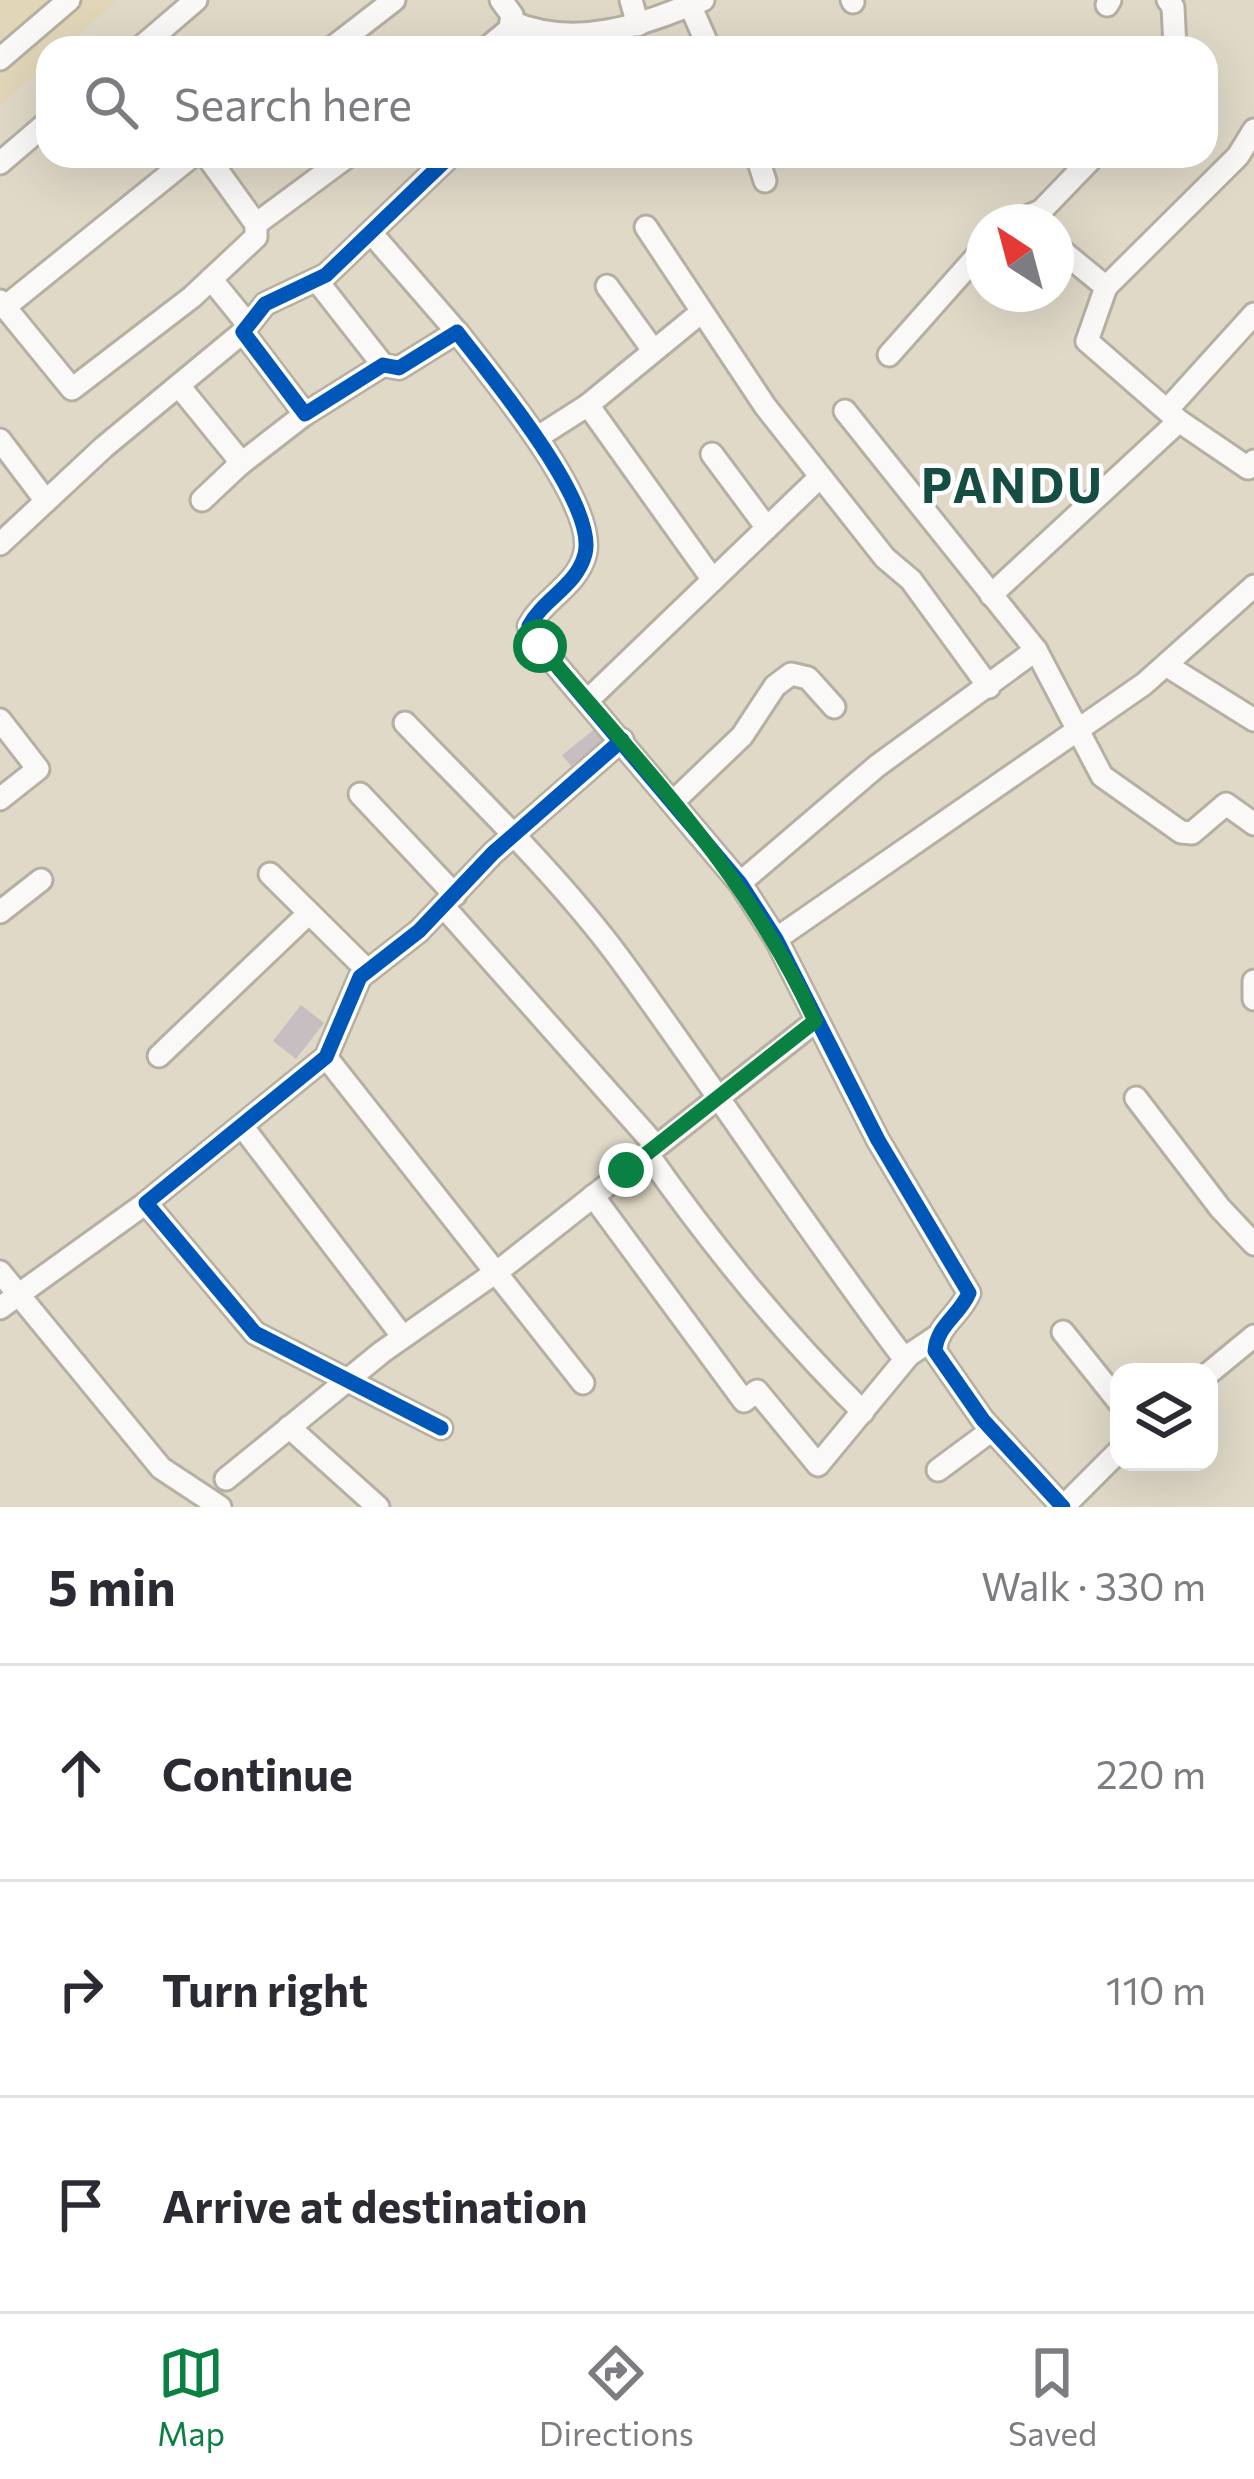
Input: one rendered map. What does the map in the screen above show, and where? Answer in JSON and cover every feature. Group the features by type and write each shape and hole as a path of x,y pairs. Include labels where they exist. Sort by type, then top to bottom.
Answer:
{"street":[{"path":"0,59 68,0"},
{"path":"154,36 196,0"},
{"path":"348,36 394,0"},
{"path":"501,0 511,22 502,36"},
{"path":"632,0 638,25"},
{"path":"1168,0 1173,7 1174,36"},
{"path":"511,22 538,34 577,36 638,25 696,3 706,36"},
{"path":"1254,130 1246,151 1106,286 1087,341 1173,416 1248,468 1254,461"},
{"path":"0,163 36,132"},
{"path":"177,168 3,304 72,389 211,279 256,237 256,224 216,168"},
{"path":"256,224 332,168"},
{"path":"0,544 265,304 318,282 374,235 438,168"},
{"path":"760,168 764,181"},
{"path":"1049,204 1083,168"},
{"path":"646,227 699,314 820,477 885,558 911,580 989,687"},
{"path":"374,235 538,437 572,499 587,541 574,578 529,626 740,883 776,939 815,1021 969,1293 962,1310 936,1337 908,1355 818,1465 757,1391 744,1401 593,1196"},
{"path":"1074,260 1106,286"},
{"path":"889,355 966,268"},
{"path":"211,279 304,414"},
{"path":"318,282 382,364 399,368 457,332"},
{"path":"608,286 653,350"},
{"path":"538,437 588,404 699,314"},
{"path":"991,595 1173,416 1254,314"},
{"path":"202,500 304,414 382,364"},
{"path":"178,386 236,456 238,466"},
{"path":"588,404 713,580"},
{"path":"845,411 1036,650 1102,776 1181,832 1192,833 1226,804 1254,824"},
{"path":"0,440 46,501"},
{"path":"712,454 767,528"},
{"path":"587,701 820,477"},
{"path":"776,939 1080,729 1166,665 1254,586"},
{"path":"740,883 877,766 1036,650"},
{"path":"1166,665 1254,720"},
{"path":"675,800 742,736 775,686 791,674 808,678 834,706"},
{"path":"0,720 38,770 0,799"},
{"path":"406,723 513,836 619,959 714,1099 900,1353 908,1355"},
{"path":"9,1301 146,1203 326,1057 348,1000 368,971 622,740"},
{"path":"360,794 652,1149 725,1265 863,1412"},
{"path":"270,874 368,971"},
{"path":"0,912 41,880"},
{"path":"159,1056 309,913"},
{"path":"1254,981 1254,999"},
{"path":"226,1479 350,1378 499,1270 815,1021"},
{"path":"326,1057 499,1270 583,1383"},
{"path":"1136,1098 1220,1208 1254,1244"},
{"path":"242,1126 403,1337"},
{"path":"146,1203 255,1333 441,1428"},
{"path":"0,1272 9,1301 161,1468 220,1507"},
{"path":"1063,1332 1110,1391"},
{"path":"1218,1366 1254,1336"},
{"path":"936,1337 935,1351 945,1371 1064,1507 1110,1460"},
{"path":"289,1427 378,1507"},
{"path":"938,1470 992,1430"}],"shaded area":[{"path":"0,0 117,0 77,36 36,36 36,73 0,106"}],"building":[{"path":"601,724 610,735 571,766 562,755"},
{"path":"301,1005 324,1023 296,1059 273,1041"}],"cycle path":[{"path":"437,168 326,275 265,304 243,332 305,414 383,365 399,368 457,332 515,407 559,472 585,532 581,565 529,626 534,639 740,883 776,939 878,1140 969,1293 940,1334 935,1351 983,1420 1063,1507"},
{"path":"441,1428 255,1333 146,1203 326,1057 360,977 419,931 493,853 622,740"}],"district":[{"name":"PANDU","path":"1013,486"}],"route":[{"path":"540,646 740,883 776,939 815,1021 626,1170"}]}
